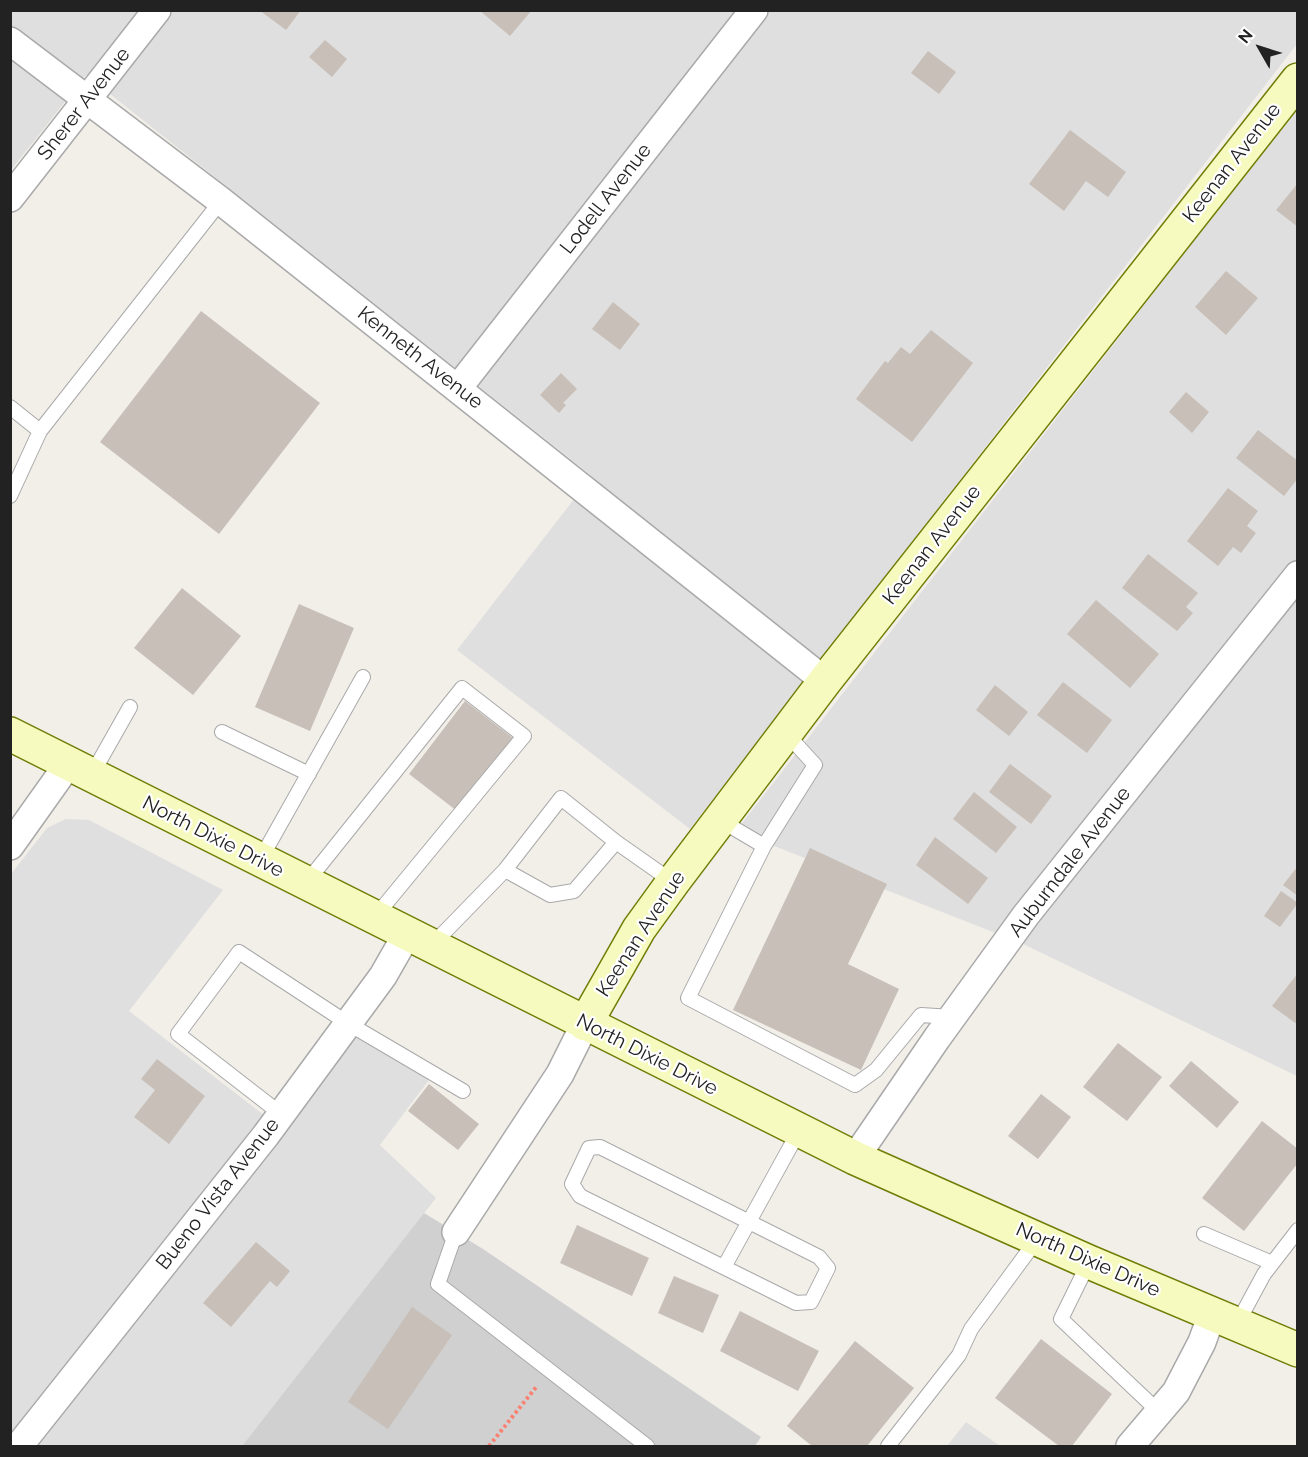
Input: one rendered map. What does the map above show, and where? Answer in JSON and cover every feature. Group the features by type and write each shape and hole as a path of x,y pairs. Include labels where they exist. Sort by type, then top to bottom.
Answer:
{"main road":[{"name":"Keenan Avenue","path":"585,1024 639,929 785,733 1298,80"},
{"name":"North Dixie Drive","path":"10,734 855,1158 1089,1262 1298,1350"}],"street":[{"name":"Sherer Avenue","path":"10,198 157,10"},
{"name":"Lodell Avenue","path":"458,388 754,10"},
{"name":"Kenneth Avenue","path":"10,41 221,201 825,681"},
{"name":"Auburndale Avenue","path":"855,1158 952,1017 1026,915 1298,575"},
{"path":"10,846 80,770"},
{"name":"Bueno Vista Avenue","path":"19,1446 281,1114 383,976 419,940"},
{"path":"456,1232 560,1074 585,1024"},
{"path":"1130,1446 1159,1412 1225,1319"}],"lane":[{"path":"10,496 40,431 221,201"},
{"path":"10,407 40,431"},
{"path":"260,860 363,677"},
{"path":"306,883 462,688 524,736 374,918"},
{"path":"80,770 130,707"},
{"path":"222,732 309,774"},
{"path":"785,733 815,765 764,846 688,998 855,1085 876,1070 921,1015 952,1017"},
{"path":"419,940 505,870 561,798 616,842 673,882"},
{"path":"720,820 764,846"},
{"path":"505,870 549,895 574,891 616,842"},
{"path":"281,1114 178,1034 239,952 349,1024 463,1091"},
{"path":"724,1268 799,1131"},
{"path":"600,1147 748,1222 819,1257 828,1268 811,1302 796,1302 724,1268 580,1196 572,1184 590,1148 600,1147"},
{"path":"1225,1319 1298,1230"},
{"path":"456,1232 438,1284 647,1446"},
{"path":"1204,1234 1272,1263"},
{"path":"888,1446 959,1355 971,1329 1038,1238"},
{"path":"1089,1262 1061,1319 1159,1412"}],"path":[{"path":"489,1446 549,1370"}],"shaded area":[{"path":"11,11 1297,11 1297,44 690,829 457,650 592,476 86,75 11,170"},
{"path":"1297,111 1297,1076 1021,943 736,831"},
{"path":"66,819 89,820 223,890 129,1011 278,1126 357,1028 429,1080 380,1145 436,1198 242,1446 11,1446 11,874 47,828"},
{"path":"424,1213 483,1249 761,1437 755,1446 242,1446"},
{"path":"966,1422 1000,1446 947,1446"}],"building":[{"path":"259,10 301,10 286,30"},
{"path":"479,10 532,10 510,36"},
{"path":"325,40 347,59 332,77 309,57"},
{"path":"928,51 956,72 939,94 911,73"},
{"path":"1070,130 1126,172 1108,197 1086,181 1064,211 1029,184"},
{"path":"1298,183 1298,227 1276,210"},
{"path":"1226,271 1258,298 1226,335 1195,307"},
{"path":"613,302 640,324 620,350 592,329"},
{"path":"201,311 320,403 219,534 100,442"},
{"path":"931,330 973,363 912,442 856,399 885,361 888,363 901,347 910,354"},
{"path":"561,373 577,389 563,403 566,405 559,413 540,395"},
{"path":"1186,392 1209,412 1192,433 1169,412"},
{"path":"1258,430 1298,461 1298,478 1284,496 1236,458"},
{"path":"1228,488 1258,511 1247,526 1256,533 1241,553 1233,547 1218,566 1187,541"},
{"path":"1148,554 1198,593 1186,607 1193,613 1177,631 1122,588"},
{"path":"182,588 241,636 193,695 134,648"},
{"path":"1096,600 1159,654 1130,688 1067,634"},
{"path":"299,604 354,628 310,731 255,707"},
{"path":"1063,682 1112,720 1087,753 1037,715"},
{"path":"995,685 1028,712 1009,736 976,710"},
{"path":"465,701 513,738 457,811 409,774"},
{"path":"1010,764 1052,796 1031,824 989,792"},
{"path":"974,792 1017,827 996,853 953,819"},
{"path":"935,837 988,878 968,904 916,865"},
{"path":"810,848 887,884 848,964 899,989 861,1070 733,1010"},
{"path":"1298,866 1298,896 1283,885"},
{"path":"1281,891 1298,903 1280,927 1264,916"},
{"path":"1298,973 1298,1025 1272,1006"},
{"path":"1118,1043 1162,1077 1127,1121 1083,1087"},
{"path":"157,1059 205,1096 169,1144 134,1117 155,1090 141,1079"},
{"path":"1191,1061 1239,1102 1217,1128 1169,1086"},
{"path":"429,1084 479,1124 458,1150 408,1111"},
{"path":"1041,1094 1071,1117 1038,1159 1008,1136"},
{"path":"1262,1121 1298,1149 1298,1163 1244,1231 1202,1198"},
{"path":"577,1225 649,1258 632,1296 560,1263"},
{"path":"256,1242 290,1271 277,1287 270,1281 231,1327 203,1303"},
{"path":"674,1276 719,1295 703,1333 658,1313"},
{"path":"412,1307 452,1335 388,1429 348,1402"},
{"path":"740,1311 819,1351 798,1391 720,1351"},
{"path":"1041,1339 1112,1394 1072,1446 1059,1446 995,1398"},
{"path":"855,1341 914,1388 867,1446 812,1446 787,1426"}]}
